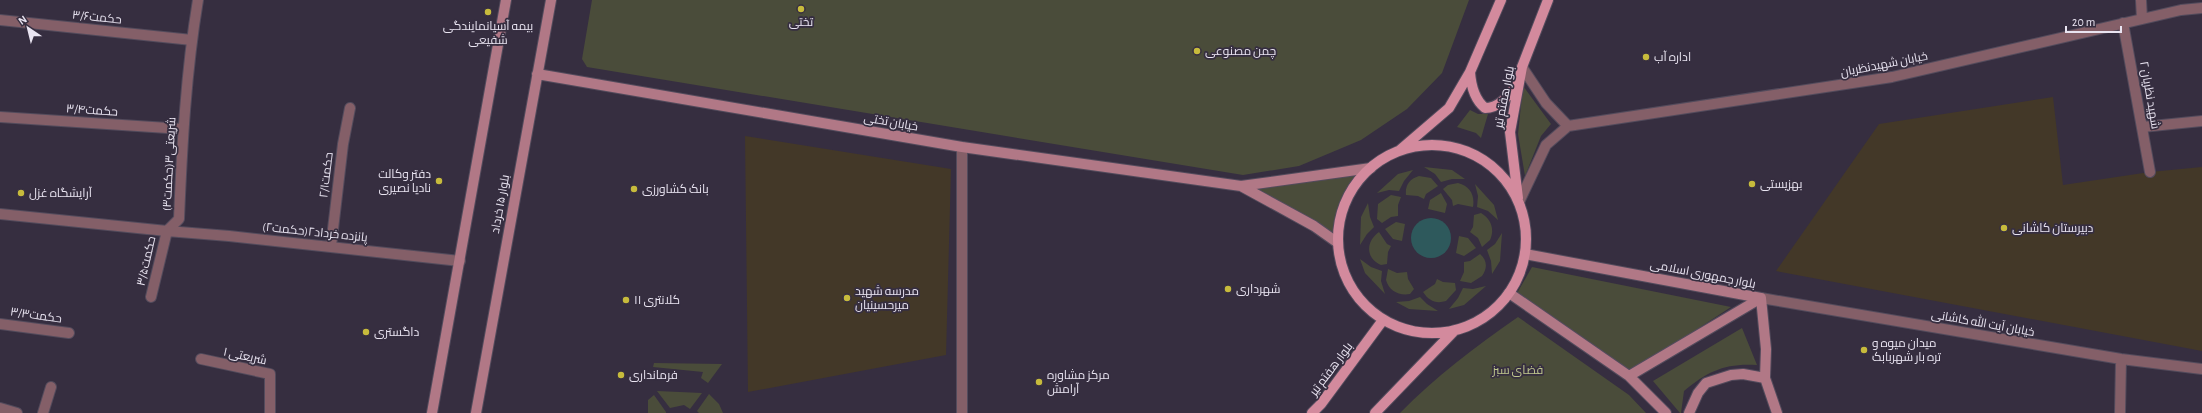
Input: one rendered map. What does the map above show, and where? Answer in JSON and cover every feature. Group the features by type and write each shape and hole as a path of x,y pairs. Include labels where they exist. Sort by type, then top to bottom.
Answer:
{"main road":[{"path":"1398,151 1427,145 1456,148 1482,159 1504,178 1519,202 1524,222 1526,242 1525,254 1517,279 1509,293 1494,310 1476,322 1455,330 1430,333 1406,330 1383,320 1367,308 1350,285 1341,263 1338,243 1341,215 1352,190 1371,168 1398,151 1449,108 1470,72 1500,0"},
{"name":"بلوار هفتم تیر","path":"1519,202 1510,132 1522,67 1548,0"},
{"path":"1470,72 1471,83 1477,102 1485,108 1493,108 1504,100 1520,81"},
{"name":"بلوار هفتم تیر","path":"1312,413 1322,404 1383,320"},
{"path":"1375,413 1455,330"}],"street":[{"name":"شریعتی۳(حکمت۳)","path":"167,231 179,219 183,129 192,40 198,0"},
{"path":"432,413 506,0"},
{"name":"بلوار ۱۵ خرداد","path":"476,413 551,0"},
{"path":"2141,0 2142,19"},
{"name":"خیابان شهیدنظریان","path":"1568,126 1892,77 2181,10 2202,8"},
{"name":"حکمت۳/۶","path":"0,20 192,40"},
{"name":"شهید نظریان ۲","path":"2123,23 2150,172"},
{"path":"1519,202 1546,145 1568,126 1546,103 1522,67"},
{"name":"خیابان تختی","path":"537,74 962,147 1241,186"},
{"name":"حکمت۲/۱","path":"331,246 343,144 350,108"},
{"name":"حکمت۳/۴","path":"0,117 183,129"},
{"path":"2142,127 2202,121"},
{"path":"962,147 962,413"},
{"path":"1241,186 1371,168"},
{"path":"1241,186 1314,226 1338,243"},
{"path":"0,214 167,231"},
{"name":"پانزده خرداد۲(حکمت۲)","path":"167,231 331,246 460,261"},
{"name":"حکمت۳/۵","path":"152,297 167,231"},
{"name":"بلوار جمهوری اسلامی","path":"1525,254 1761,298 1766,349 1765,378 1777,413"},
{"path":"1509,293 1629,376 1666,413"},
{"path":"1629,376 1761,298"},
{"name":"خیابان آیت الله کاشانی","path":"1761,298 2121,359 2202,368"},
{"name":"حکمت۳/۳","path":"0,324 69,333"},
{"name":"شریعتی ۱","path":"201,359 270,374 270,413"},
{"path":"2120,413 2121,359"},
{"path":"1689,413 1698,393 1706,383 1731,375 1743,374 1765,378"},
{"path":"43,413 51,387"},
{"path":"0,408 17,413"}],"shaded area":[{"name":"دبیرستان کاشانی","path":"2053,97 2063,185 2150,172 2202,167 2202,351 1776,271 1879,124"},
{"name":"مدرسه شهید میرحسینیان","path":"745,136 951,169 946,355 748,392"},
{"path":"1431,218 1439,220 1445,224 1449,230 1451,238 1449,246 1445,252 1439,256 1431,258 1423,256 1417,252 1413,246 1411,238 1413,230 1417,224 1423,220"}],"green space":[{"path":"592,0 1469,0 1442,73 1407,109 1361,140 1299,166 1243,175 587,67 582,59"},
{"path":"1523,86 1551,124 1541,136 1525,176 1518,134"},
{"path":"1470,110 1478,114 1488,114 1481,138 1476,133 1457,127"},
{"path":"1424,167 1452,170 1465,179 1452,179 1441,182 1435,174"},
{"path":"1413,170 1404,181 1399,191 1389,190 1377,193 1398,174"},
{"path":"1363,172 1351,187 1342,202 1337,218 1334,238 1251,188"},
{"path":"1419,176 1431,178 1438,186 1426,194 1424,199 1418,196 1406,195 1408,183"},
{"path":"1458,183 1466,186 1471,192 1473,207 1458,204 1453,206 1452,200 1443,189 1448,185"},
{"path":"1475,184 1494,205 1498,220 1488,211 1477,207 1478,196"},
{"path":"1441,193 1447,204 1445,213 1428,209 1430,200"},
{"path":"1391,195 1401,197 1398,205 1398,216 1391,217 1382,223 1377,219 1378,204"},
{"path":"1368,203 1370,217 1374,227 1367,234 1360,245 1361,217"},
{"path":"1481,213 1490,221 1492,228 1490,240 1482,247 1478,238 1470,232 1473,227 1474,215"},
{"path":"1396,222 1405,224 1402,241 1393,239 1385,229"},
{"path":"1379,232 1387,244 1391,246 1388,252 1387,264 1381,265 1372,258 1369,249 1372,240"},
{"path":"1502,233 1500,261 1492,274 1491,261 1487,250 1495,244"},
{"path":"1459,236 1468,238 1476,248 1464,256 1456,253"},
{"path":"1480,254 1486,265 1482,276 1471,283 1460,281 1464,272 1464,262 1470,261"},
{"path":"1360,259 1371,267 1382,271 1381,281 1385,294 1365,273"},
{"path":"1532,267 1731,307 1632,372 1513,300"},
{"path":"1388,269 1397,273 1407,272 1408,279 1414,289 1410,294 1395,292 1389,287 1386,280"},
{"path":"1437,279 1443,282 1455,283 1456,290 1446,301 1433,301 1423,292 1435,284"},
{"path":"1486,286 1464,305 1449,309 1458,298 1463,288 1473,289"},
{"path":"1420,297 1427,304 1438,311 1409,309 1396,302 1409,301"},
{"name":"فضای سبز","path":"1518,317 1629,395 1646,413 1400,413 1456,362"},
{"path":"1742,328 1757,365 1735,365 1709,373 1684,391 1680,413 1653,381"},
{"path":"654,363 722,364 708,383 701,378 703,372 653,367"},
{"path":"657,391 702,393 690,409 684,405 670,408"},
{"path":"709,394 719,404 723,413 699,413 697,411"},
{"path":"654,395 666,413 648,413 648,400"}],"place":[{"name":"تختی","path":"801,9"},
{"name":"بیمه آسیانمایندگی شفیعی","path":"488,12"},
{"name":"چمن مصنوعی","path":"1197,51"},
{"name":"اداره آب","path":"1646,57"},
{"name":"دفتر وکالت نادیا نصیری","path":"439,181"},
{"name":"بهزیستی","path":"1752,184"},
{"name":"بانک کشاورزی","path":"634,189"},
{"name":"آرایشگاه غزل","path":"21,193"},
{"name":"دبیرستان کاشانی","path":"2004,228"},
{"name":"شهرداری","path":"1228,289"},
{"name":"مدرسه شهید میرحسینیان","path":"847,298"},
{"name":"کلانتری ۱۱","path":"626,300"},
{"name":"داگستری","path":"366,332"},
{"name":"میدان میوه و تره بار شهربابک","path":"1864,350"},
{"name":"فرمانداری","path":"621,375"},
{"name":"مرکز مشاوره آرامش","path":"1039,382"}]}
